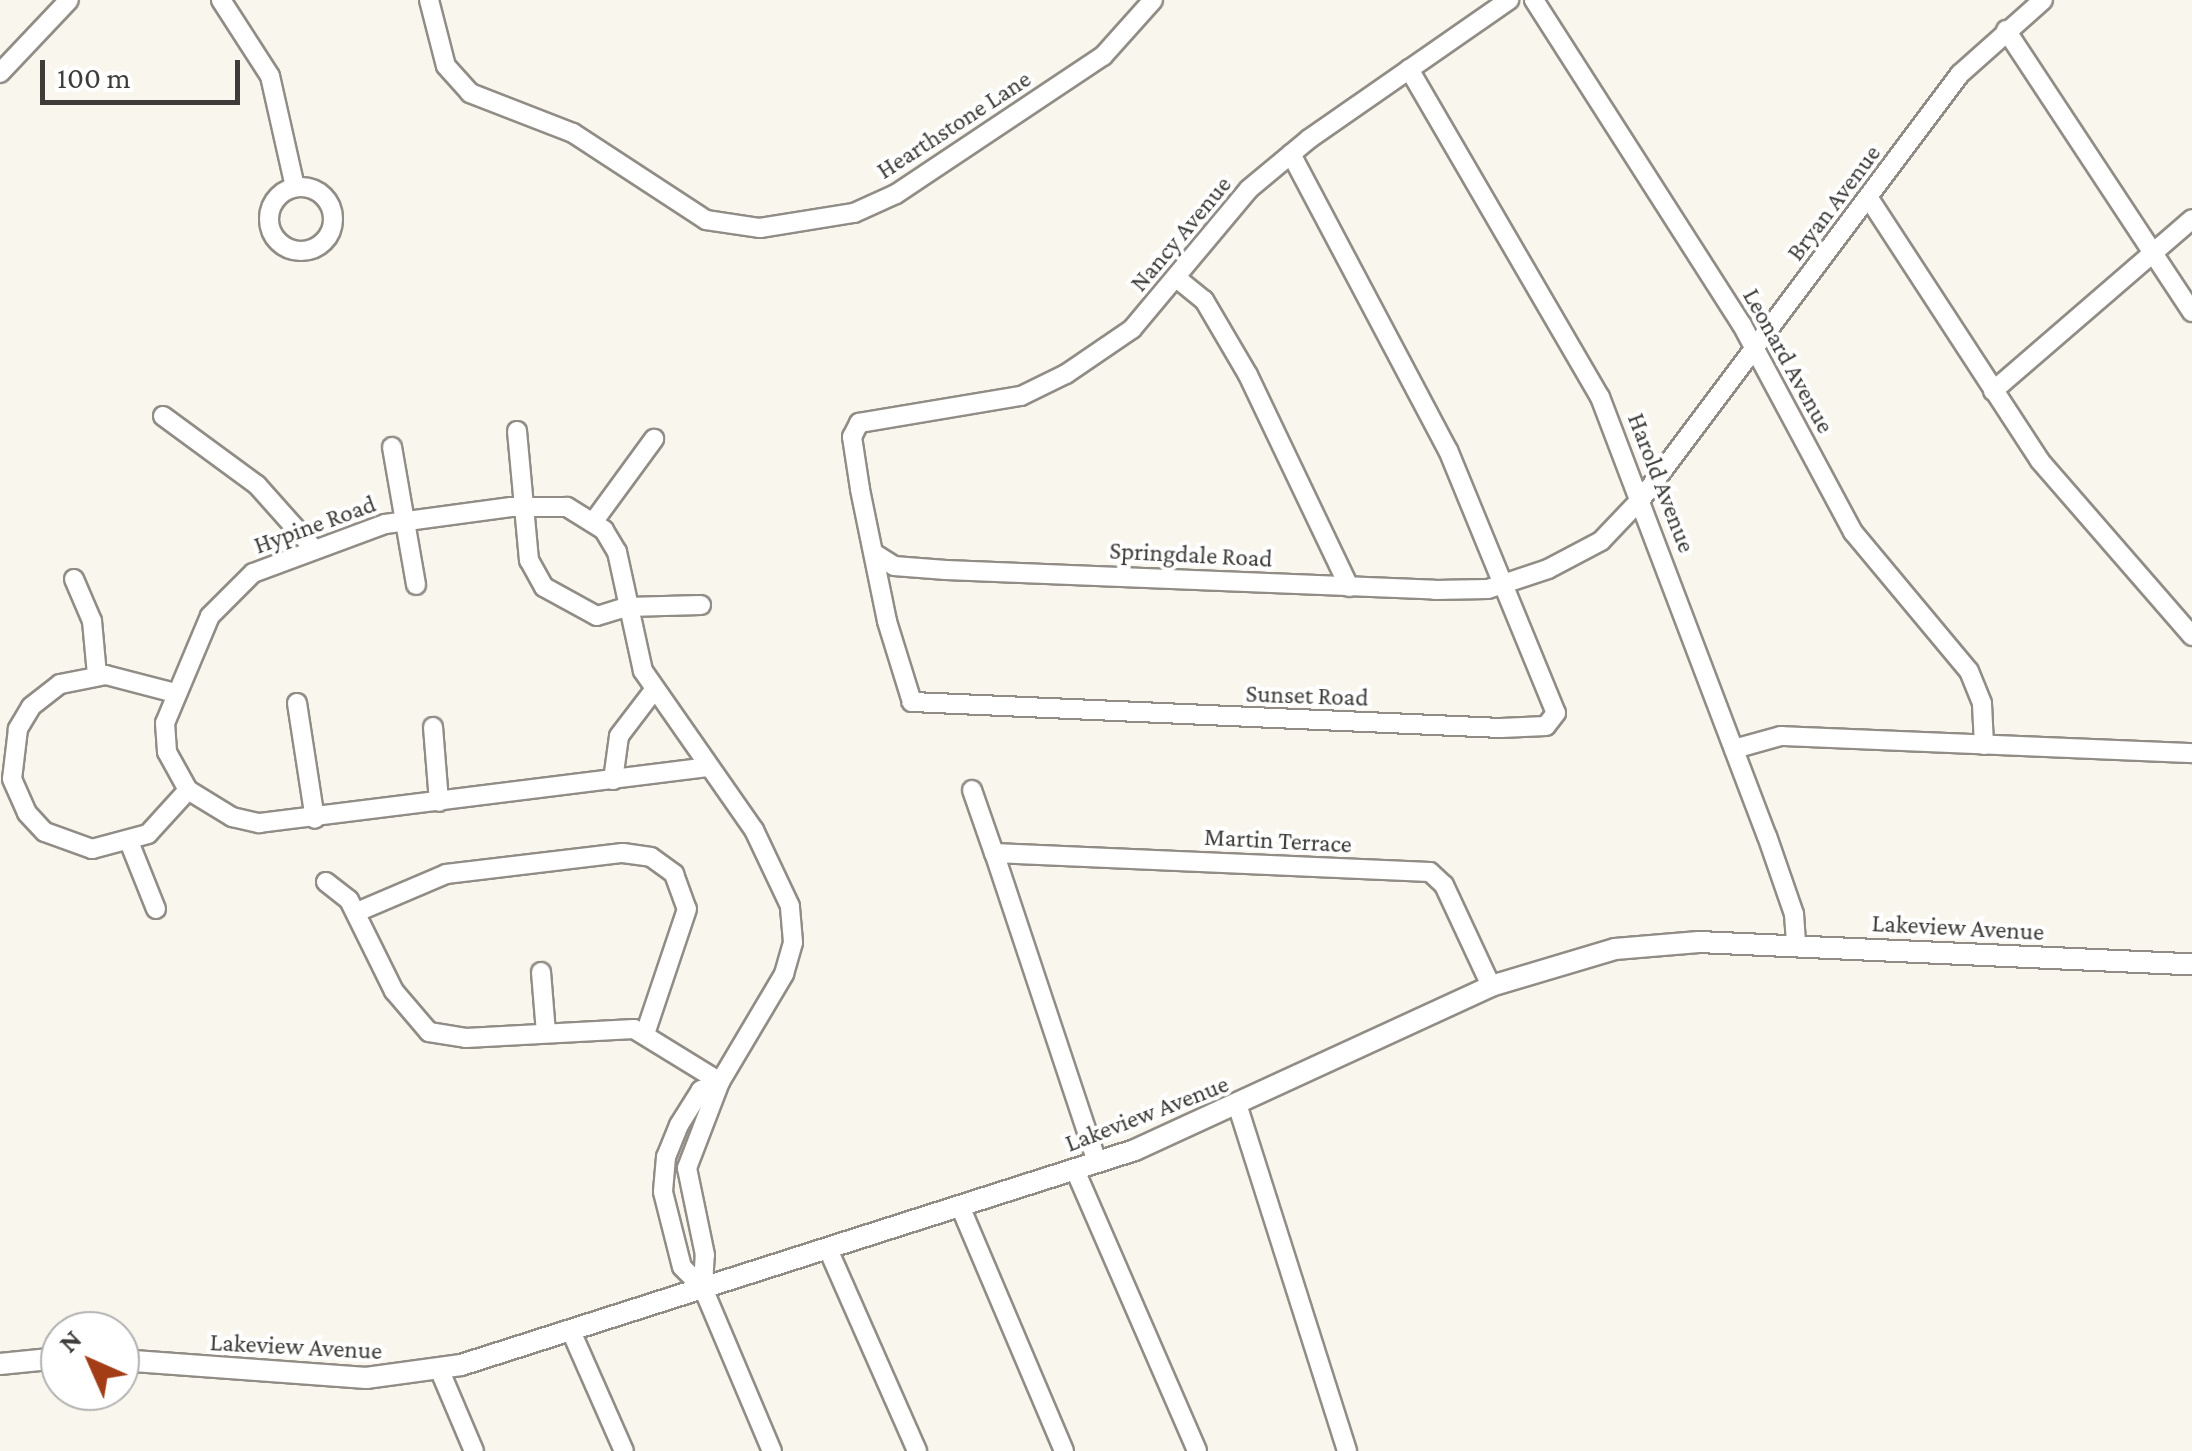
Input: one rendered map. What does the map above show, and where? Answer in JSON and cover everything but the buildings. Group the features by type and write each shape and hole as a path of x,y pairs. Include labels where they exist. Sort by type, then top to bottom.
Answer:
{"main road":[{"name":"Lakeview Avenue","path":"140,1361 366,1378 440,1371 1098,1162 1238,1107 1491,986 1550,964 1630,946 1796,946 2192,964"},
{"path":"0,1364 40,1360"}],"street":[{"path":"0,73 69,0"},
{"path":"220,0 270,76 295,188"},
{"name":"Hearthstone Lane","path":"429,0 446,66 470,93 573,133 706,220 760,228 854,213 896,194 1103,56 1153,0"},
{"name":"Nancy Avenue","path":"875,554 852,437 859,424 1022,396 1132,329 1179,280 1249,190 1291,154 1509,0"},
{"name":"Leonard Avenue","path":"1534,0 1755,348 1854,532 1970,671 1982,704 1984,745"},
{"name":"Bryan Avenue","path":"1507,582 1600,541 1642,498 1870,200 1960,74 2042,0"},
{"path":"2006,30 2192,312"},
{"name":"Harold Avenue","path":"1409,70 1600,397 1642,498 1794,914 1796,946"},
{"path":"1291,154 1413,378 1507,582"},
{"path":"1870,200 2040,461 2192,636"},
{"path":"1993,391 2192,219"},
{"path":"1179,280 1204,300 1248,375 1349,587"},
{"path":"162,416 257,485 314,549"},
{"path":"518,431 529,560 544,587 597,616 626,607 701,605"},
{"path":"654,439 594,521 617,552 638,656 654,690 777,874 790,906 793,942 784,974 720,1082 688,1168 705,1255 703,1288"},
{"path":"392,447 416,585"},
{"name":"Hypine Road","path":"188,790 166,738 175,694 228,592 253,573 314,549 406,521 525,506 567,508 594,521"},
{"name":"Springdale Road","path":"875,554 894,566 946,570 1349,587 1488,589 1507,582"},
{"name":"Sunset Road","path":"875,554 911,701 1073,713 1546,726 1556,713 1507,582"},
{"path":"74,579 92,621 97,675"},
{"path":"175,694 97,675 60,684 40,698 6,753 16,791 45,832 80,848 130,844 157,827 188,790 246,821 314,818 709,767"},
{"path":"613,780 619,736 654,690"},
{"path":"297,702 314,818"},
{"path":"433,727 439,802"},
{"path":"1734,749 1782,736 2192,753"},
{"path":"972,790 1098,1162"},
{"path":"130,844 156,909"},
{"path":"356,912 446,874 623,853 651,857 680,882 688,909 646,1031"},
{"name":"Martin Terrace","path":"994,853 1430,872 1444,885 1491,986"},
{"path":"326,882 356,912 402,1004 430,1032 452,1038 646,1031 720,1082"},
{"path":"540,972 546,1033"},
{"path":"720,1082 701,1090 686,1113 664,1174 682,1267 703,1288 772,1451"},
{"path":"1238,1107 1347,1451"},
{"path":"1075,1170 1197,1451"},
{"path":"960,1206 1064,1451"},
{"path":"828,1249 917,1451"},
{"path":"571,1330 624,1451"},
{"path":"440,1371 474,1451"}]}
